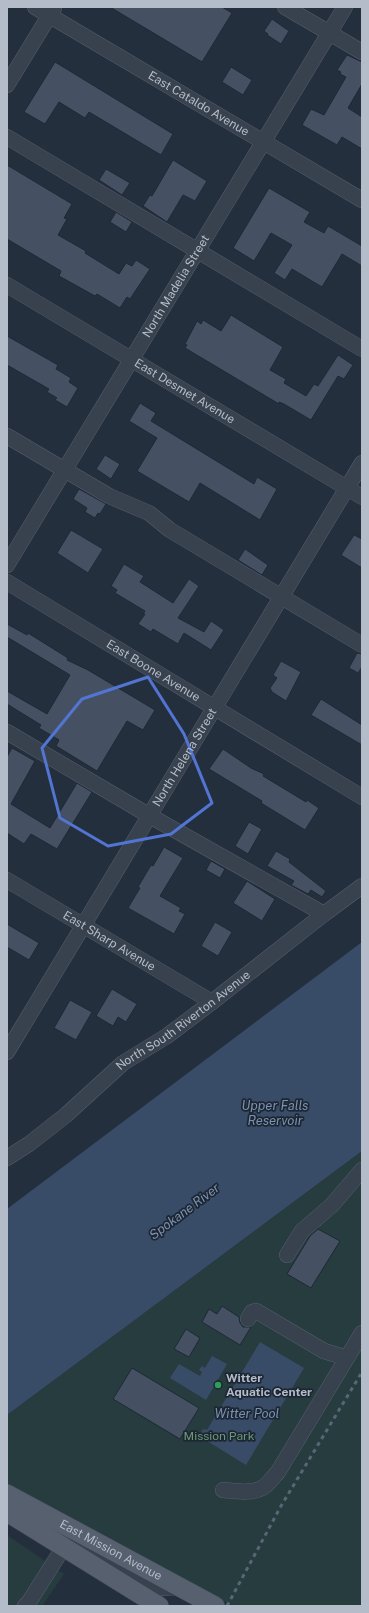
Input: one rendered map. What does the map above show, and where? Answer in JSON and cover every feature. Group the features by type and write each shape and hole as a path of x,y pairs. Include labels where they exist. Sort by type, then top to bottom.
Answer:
{"main road":[{"name":"East Mission Avenue","path":"7,1494 181,1586 215,1606"},
{"name":"East Mission Avenue","path":"7,1512 159,1606"}],"street":[{"name":"East Cataldo Avenue","path":"35,7 52,11 264,142 362,200"},
{"path":"285,7 362,52"},
{"name":"North Madelia Street","path":"7,565 345,7"},
{"path":"7,85 52,11"},
{"path":"7,137 362,348"},
{"name":"East Desmet Avenue","path":"7,285 362,497"},
{"path":"7,436 109,496 149,513 170,530 362,645"},
{"name":"North Helena Street","path":"7,1052 12,1030 84,925 362,463"},
{"name":"East Boone Avenue","path":"7,582 362,796"},
{"path":"7,732 150,816 324,914"},
{"name":"East Sharp Avenue","path":"7,880 212,1002"},
{"name":"North South Riverton Avenue","path":"7,1158 29,1144 66,1115 123,1063 167,1036 362,886"},
{"path":"287,1255 302,1231 332,1205 362,1170"},
{"path":"248,1319 252,1312 256,1311 324,1351 347,1358"},
{"path":"223,1490 244,1491 261,1488 278,1472 362,1333"},
{"path":"25,1606 63,1548 72,1544 87,1548 159,1588 181,1586"}],"highlighted area":[{"path":"148,677 184,734 212,803 171,834 108,846 60,818 42,748 82,699"}],"green space":[{"name":"Mission Park","path":"362,1151 362,1606 233,1606 7,1485 7,1415"},
{"path":"7,1535 64,1574 42,1606 7,1606"}],"water":[{"name":"Upper Falls Reservoir","path":"362,942 362,1151 7,1415 7,1209"},
{"name":"Witter Pool","path":"260,1342 304,1368 246,1465 199,1436 203,1429 207,1430"},
{"path":"212,1356 227,1364 206,1400 170,1378 179,1364 200,1376 202,1372 199,1370 202,1366 205,1368"}],"building":[{"path":"110,7 222,7 232,13 202,62"},
{"path":"272,19 289,31 281,44 267,35 268,34 264,31"},
{"path":"347,55 362,62 362,84 348,108 362,117 362,149 342,137 337,145 302,125 311,109 324,115 346,77 340,74 341,72 337,70"},
{"path":"55,62 173,134 161,155 89,112 85,118 59,102 45,124 24,112"},
{"path":"231,67 252,80 243,95 222,82"},
{"path":"173,160 207,181 195,201 183,195 167,222 143,206 150,195 152,196"},
{"path":"7,165 72,204 64,218 67,219 58,235 86,251 85,253 119,274 126,263 132,266 136,260 150,269 130,299 127,297 120,308 97,294 95,296 59,276 61,271 7,239"},
{"path":"106,169 130,183 122,195 99,180"},
{"path":"269,188 310,212 304,222 324,233 328,226 362,246 362,266 342,254 322,287 292,269 285,280 274,273 292,245 271,233 254,261 233,248"},
{"path":"116,212 132,222 126,232 110,222"},
{"path":"231,315 283,347 270,370 286,379 284,383 306,396 314,384 318,386 338,355 353,365 344,379 338,376 311,420 284,404 279,402 279,404 185,348 187,345 185,344 197,321 201,324 203,320 221,331"},
{"path":"7,336 58,365 56,369 71,378 69,382 78,388 67,407 55,400 57,398 47,392 49,389 7,365"},
{"path":"140,403 156,413 151,421 254,484 257,477 277,489 260,520 200,483 189,502 137,471 157,438 129,421"},
{"path":"105,455 120,464 111,479 96,469"},
{"path":"79,489 106,504 100,514 98,513 95,518 85,512 87,508 73,499"},
{"path":"71,530 103,549 88,573 57,553"},
{"path":"354,535 362,539 362,568 341,555"},
{"path":"245,549 268,565 262,575 238,560"},
{"path":"124,564 144,576 140,582 173,603 189,579 199,586 178,618 204,632 211,621 224,630 211,650 184,633 178,644 153,629 151,632 138,624 145,614 143,614 145,611 115,593 117,590 111,586"},
{"path":"7,624 27,635 28,633 68,658 67,660 88,670 155,710 143,730 127,721 97,771 56,746 59,740 39,728 41,725 7,704 7,691 47,714 70,675 7,637"},
{"path":"357,653 362,654 362,667 358,673 349,668"},
{"path":"281,661 301,672 286,701 272,692 270,688 277,678 273,675"},
{"path":"321,699 362,725 362,745 311,715"},
{"path":"12,748 35,761 11,804 50,828 77,783 92,792 57,849 31,834 24,844 7,833 7,757"},
{"path":"223,749 251,768 264,774 263,776 306,802 307,800 319,808 305,830 261,803 262,801 209,769"},
{"path":"249,822 262,829 248,854 235,846"},
{"path":"164,847 183,858 160,896 181,908 179,911 185,914 174,934 128,908 140,888 138,887"},
{"path":"276,851 290,859 289,862 326,891 322,897 311,890 308,894 291,885 294,881 267,866"},
{"path":"211,861 225,869 220,878 206,870"},
{"path":"247,881 275,899 262,921 233,903"},
{"path":"215,922 232,932 218,956 201,946"},
{"path":"7,924 39,943 29,960 7,947"},
{"path":"112,989 137,1004 126,1022 118,1017 113,1026 96,1016"},
{"path":"70,1000 92,1012 76,1040 54,1028"},
{"path":"318,1229 340,1241 311,1288 287,1274 310,1236"},
{"path":"222,1306 239,1317 240,1323 243,1327 251,1327 240,1345 202,1322 209,1309 217,1314"},
{"path":"186,1329 200,1338 189,1357 174,1349"},
{"path":"132,1368 199,1408 180,1439 113,1399"}],"railway":[{"path":"227,1606 281,1506 362,1372"}],"place":[{"name":"Witter Aquatic Center","path":"218,1385"}],"water label":[{"name":"Spokane River","path":"184,1211"}]}
